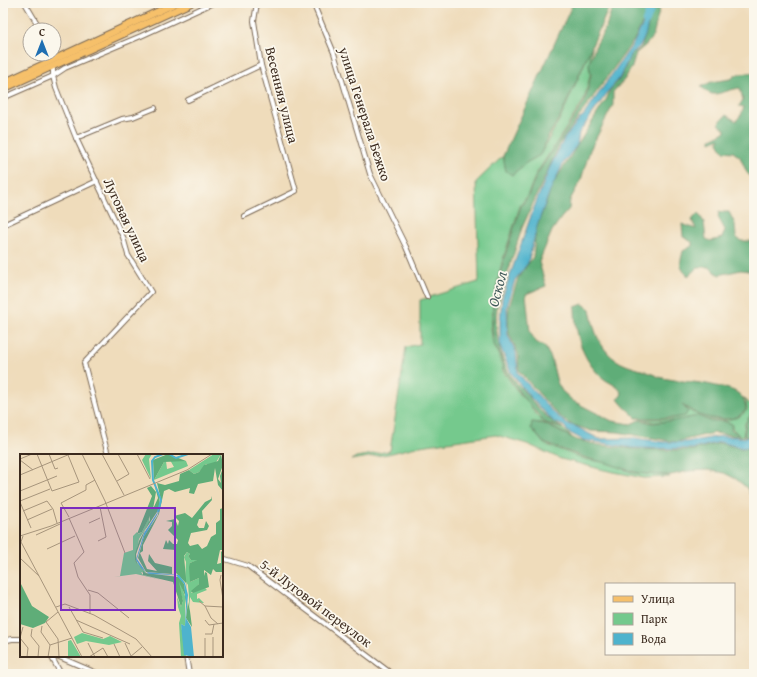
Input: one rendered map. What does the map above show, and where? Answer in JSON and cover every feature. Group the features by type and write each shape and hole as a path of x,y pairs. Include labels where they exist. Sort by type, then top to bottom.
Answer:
{"main road":[{"path":"62,56 176,3"},
{"path":"62,56 191,3"},
{"path":"3,83 49,62"},
{"path":"3,89 50,62"}],"street":[{"path":"25,3 36,22"},
{"path":"3,98 54,76 65,68 141,36 213,3"},
{"name":"Весенняя улица","path":"244,216 296,191 261,65 254,21 257,3"},
{"name":"улица Генерала Бежко","path":"313,3 334,53 370,174 406,247 427,297"},
{"name":"Луговая улица","path":"53,62 56,88 76,138 123,237 128,255 151,292 84,363 108,454"},
{"path":"188,100 261,65"},
{"path":"76,138 122,118 132,117 155,108"},
{"path":"3,225 96,181"},
{"name":"5-й Луговой переулок","path":"223,558 248,566 392,674"},
{"path":"3,641 20,639"},
{"path":"52,657 61,674"},
{"path":"59,657 98,674"},
{"path":"186,657 189,674"}],"green space":[{"path":"573,3 611,3 561,115 548,137 540,155 526,163 512,175 506,171 503,156"},
{"path":"616,3 650,3 644,20 634,40 560,143 522,228 497,307 496,323 498,340 502,356 510,374 535,405 563,428 546,423 542,420 522,396 504,370 500,354 494,345 492,329 494,301 503,262 521,206 528,196 537,174 585,101 591,75 589,64 595,47 606,27 611,11"},
{"path":"654,3 661,3 653,36 646,45 636,53 632,67 624,80 613,92 613,105 590,150 581,180 570,200 569,209 552,231 539,262 546,286 526,294 530,332 536,342 545,347 551,358 557,382 562,391 573,401 612,421 631,424 639,420 653,423 698,416 710,421 723,421 732,424 731,429 740,436 713,433 676,442 617,432 591,431 568,423 557,414 519,371 518,353 509,334 509,307 518,278 533,257 536,229 553,184 607,98 610,90 620,79 632,53 637,51 642,46"},
{"path":"592,47 589,65 590,75 584,100 536,174 527,196 520,206 502,262 493,302 491,329 493,345 499,354 503,371 521,396 527,401 536,415 546,424 532,422 531,428 544,444 585,459 607,463 634,473 670,477 644,478 604,470 561,459 527,444 496,435 420,446 388,454 351,460 356,457 390,451 406,347 420,344 420,300 478,282 479,280 476,182 503,156 506,171 512,175 526,163 540,155 562,115"},
{"path":"754,72 754,180 747,173 740,157 733,152 723,151 718,142 720,138 711,142 711,139 725,132 725,129 718,124 726,115 736,121 741,115 744,107 739,106 743,100 740,88 712,94 701,87 711,82 731,79 736,75"},
{"path":"719,212 729,212 735,224 736,237 741,241 754,241 754,272 741,270 719,275 709,267 698,267 688,276 681,267 681,262 683,251 692,246 692,242 683,237 682,224 696,229 692,220 698,213 704,222 706,239 711,241 722,238 725,230 718,217"},
{"path":"583,304 590,309 598,338 608,353 616,360 625,365 659,377 709,384 737,392 745,403 746,410 734,418 722,419 697,414 682,405 688,411 685,416 673,418 636,418 618,399 622,394 619,389 596,372 585,356 578,337 575,317 575,307"},
{"path":"743,397 754,408 754,413 752,413 745,423 743,436 740,436 732,428 732,424 723,420 710,420 698,416 672,421 654,422 640,419 671,419 685,416 688,411 682,405 693,413 710,418 727,420 739,417 747,410 746,401"},
{"path":"752,413 754,414 754,437 744,436 746,423"},
{"path":"532,422 544,424 577,440 599,445 635,449 667,450 693,450 720,443 743,449 754,447 754,503 747,488 736,479 724,473 708,470 689,471 671,475 634,472 586,458 544,443 531,428"},
{"path":"546,424 563,429 572,437"}],"water":[{"path":"650,10 646,34 643,40 637,49 632,52 619,79 610,89 579,133 577,145 564,162 550,191 538,223 528,263 515,280 507,307 508,335 516,352 518,373 554,413 567,424 577,427 599,439 635,438 663,442 686,442 722,436 754,438 754,446 743,448 720,442 693,449 633,448 583,440 568,432 564,426 554,422 529,396 511,373 500,346 502,298 550,167 564,139 583,116 633,44"}],"waterway":[{"name":"Оскол","path":"646,21 653,3"}]}
